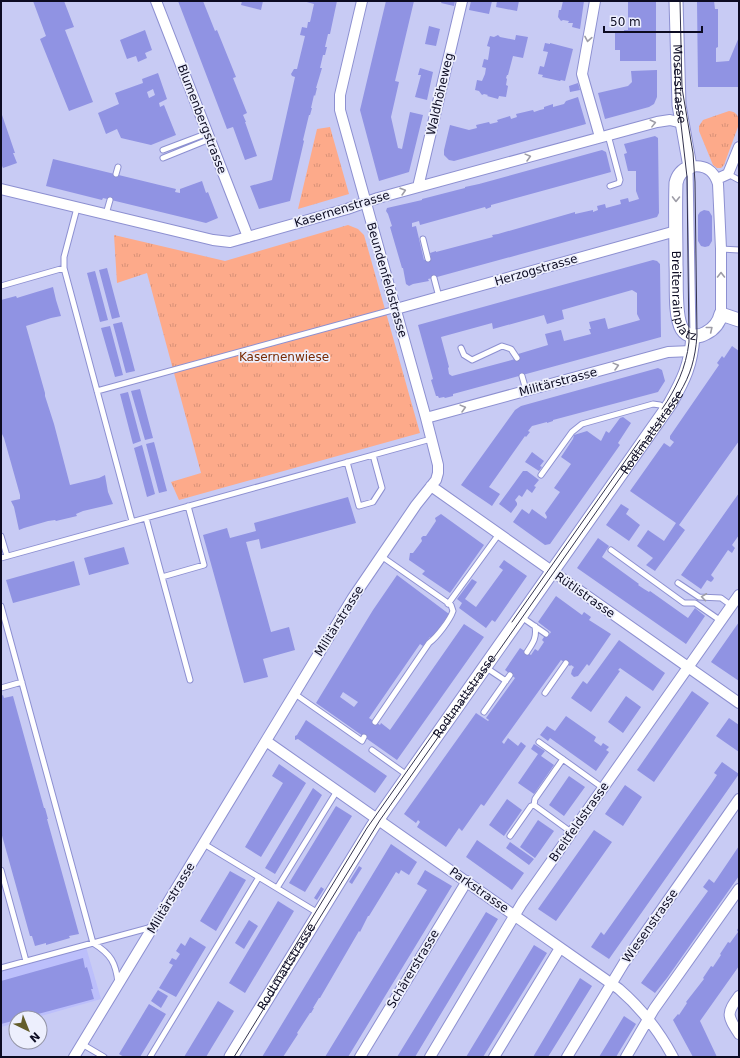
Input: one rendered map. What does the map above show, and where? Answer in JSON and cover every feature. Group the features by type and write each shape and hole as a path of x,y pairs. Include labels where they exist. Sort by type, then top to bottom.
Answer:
{"street":[{"name":"Blumenbergstrasse","path":"156,1 248,237"},
{"name":"Beundenfeldstrasse","path":"362,1 339,102 365,202 426,418"},
{"name":"Waldhöheweg","path":"418,187 462,1"},
{"path":"595,1 582,74 604,136"},
{"name":"Moserstrasse","path":"676,1 678,101 690,167"},
{"name":"Kasernenstrasse","path":"1,189 218,241 230,242 418,187 663,120 682,123"},
{"path":"690,167 701,166 707,168 717,179 728,174 739,147"},
{"name":"Breitenrainplatz","path":"690,167 681,172 676,180 676,231 678,316 684,331 688,335 693,336 699,336 709,331 717,324 721,314 721,249 717,179"},
{"name":"Herzogstrasse","path":"396,309 676,231"},
{"path":"721,314 739,320"},
{"name":"Rodtmattstrasse","path":"231,1057 378,818 666,409 685,378 692,351 693,336"},
{"name":"Militärstrasse","path":"74,1057 352,599 416,505 436,480 438,466 426,418 668,352 692,351"},
{"name":"Rütlistrasse","path":"431,486 739,703"},
{"name":"Breitfeldstrasse","path":"430,1057 522,903 739,595"},
{"name":"Parkstrasse","path":"266,741 378,818 611,983 629,998 648,1019 673,1057"},
{"name":"Wiesenstrasse","path":"567,1057 624,963 739,799"},
{"name":"Schärerstrasse","path":"360,1057 467,881"},
{"path":"626,1057 654,1009 739,889"},
{"path":"494,1057 560,948"},
{"path":"739,996 732,1004 729,1014 731,1022 739,1034"}],"lane":[{"path":"163,150 209,136"},
{"path":"163,158 209,136"},
{"path":"604,136 620,180 619,183 610,186"},
{"path":"116,174 118,167"},
{"path":"690,167 693,336"},
{"path":"728,174 739,180"},
{"path":"106,214 110,200"},
{"path":"77,208 64,257 64,268 132,522"},
{"path":"423,239 428,258"},
{"path":"721,249 739,250"},
{"path":"1,286 64,268"},
{"path":"434,278 439,297"},
{"path":"97,391 396,309"},
{"path":"461,348 464,355 472,360 502,346 511,349 517,358"},
{"path":"522,376 526,390"},
{"path":"541,476 572,432 582,424 653,404 660,405 666,409"},
{"path":"1,536 4,557 431,439"},
{"path":"347,462 359,506 373,502 382,488 373,455"},
{"path":"162,577 204,565 188,506"},
{"path":"146,518 190,680"},
{"path":"448,604 498,534"},
{"path":"611,550 684,603 695,603 721,621"},
{"path":"375,722 429,643 434,640 451,616 453,609 381,556"},
{"path":"678,583 699,597 721,598 732,606"},
{"path":"1,606 93,943 104,950 115,964 118,985"},
{"path":"520,616 546,634"},
{"path":"527,652 534,641 536,634 535,626"},
{"path":"545,693 566,663"},
{"path":"484,666 506,681"},
{"path":"484,712 510,675"},
{"path":"1,688 22,682"},
{"path":"295,694 362,741 364,737"},
{"path":"539,742 603,788"},
{"path":"372,750 408,776"},
{"path":"534,805 534,799 563,759"},
{"path":"277,888 337,790"},
{"path":"534,805 571,832"},
{"path":"510,836 531,806 534,805"},
{"path":"204,844 319,914"},
{"path":"1,870 26,961"},
{"path":"150,1057 259,877"},
{"path":"1,968 154,927"},
{"path":"82,1044 104,1057"}],"shaded area":[{"path":"86,947 101,999 48,1014 48,1010 8,1010 8,1025 1,1027 1,970"}],"green space":[{"path":"729,111 734,112 737,115 739,124 724,165 721,168 717,168 713,165 699,131 699,126 703,120"},
{"path":"330,127 349,194 298,209 317,129"},
{"name":"Kasernenwiese","path":"348,225 358,229 364,235 420,433 179,500 171,482 201,473 147,273 117,283 114,235 225,261"}],"building":[{"path":"33,1 64,1 74,27 65,30 93,102 69,111 40,39 46,36"},
{"path":"178,1 203,1 215,31 217,30 236,77 233,78 247,113 243,115 257,156 245,160 233,127 227,129"},
{"path":"242,1 263,1 261,10 241,5"},
{"path":"303,1 337,1 330,34 328,34 325,47 327,47 325,55 323,55 320,68 322,68 303,140 290,201 259,209 250,186 272,180 295,77 291,74 294,69 297,69 305,36 300,35 302,27 307,28 308,22 310,22 314,4"},
{"path":"386,1 414,1 395,81 399,82 391,117 398,148 402,149 410,112 423,115 409,172 379,181 360,110"},
{"path":"442,1 455,1 454,6 441,3"},
{"path":"471,1 492,1 489,14 469,10"},
{"path":"497,1 519,1 517,11 496,7"},
{"path":"563,1 584,1 580,29 572,27 573,23 568,23 569,21 561,21 558,17"},
{"path":"628,1 656,1 656,61 620,61 620,50 615,50 615,33 624,33 624,30 628,30"},
{"path":"697,1 714,1 715,9 718,9 718,47 716,48 716,62 729,61 739,37 739,87 698,87"},
{"path":"429,26 440,29 436,46 425,44"},
{"path":"145,30 152,50 145,53 147,58 138,62 136,56 127,59 120,40"},
{"path":"498,35 500,37 515,40 516,35 528,37 523,58 513,56 506,78 506,85 508,86 506,97 499,96 498,99 484,94 482,95 479,91 475,90 477,80 482,81 485,74 486,68 482,67 484,59 488,60 490,47 487,46 490,36 494,37"},
{"path":"545,43 573,49 565,81 542,77 543,75 538,74 540,66 544,67 548,52 543,51"},
{"path":"420,68 433,72 427,100 415,97 421,75 418,75"},
{"path":"657,70 657,97 654,104 649,107 605,119 598,93 628,86 632,82 631,71"},
{"path":"158,73 167,99 159,103 160,107 164,105 176,135 151,145 121,138 117,129 106,134 98,113 119,104 115,93 143,83 142,79","holes":["153,89 155,95 149,98 147,92"]},
{"path":"578,83 580,90 570,92 569,86"},
{"path":"578,97 586,124 454,161 449,160 444,155 450,125 469,130 477,128 476,125 489,122 490,124 498,122 497,120 510,116 511,119 517,117 516,114 533,110 534,112 553,104 553,107 564,104 566,101"},
{"path":"1,112 17,163 3,168 1,166"},
{"path":"655,136 658,138 659,213 657,217 428,279 429,281 409,286 406,284 403,268 390,227 392,226 386,211 387,208 422,200 602,150 606,152 611,172 491,205 491,207 486,209 485,207 420,225 419,221 412,223 412,227 416,226 424,260 431,258 430,253 493,237 492,235 575,212 575,214 593,210 593,212 598,210 597,206 605,204 606,208 621,204 620,200 628,198 629,202 639,199 636,191 636,171 628,171 624,154 627,153 624,144"},
{"path":"53,159 176,189 175,192 180,193 180,189 202,181 218,218 206,223 46,186"},
{"path":"704,210 709,211 712,216 712,241 709,246 705,247 701,246 698,241 698,215"},
{"path":"653,260 660,264 661,337 453,394 453,396 439,398 436,396 431,380 433,379 418,325","holes":["632,290 637,293 637,314 640,320 608,329 605,318 589,322 591,334 564,341 561,330 545,334 548,345 518,354 519,358 452,376 449,374 449,367 441,337 492,323 493,329 544,315 547,324 564,319 562,310"]},
{"path":"107,268 120,317 112,319 99,270"},
{"path":"95,271 108,320 100,322 87,273"},
{"path":"53,287 61,316 26,326 45,396 70,485 99,478 105,475 108,492 113,504 83,511 76,514 77,516 56,521 48,521 19,530 14,507 11,501 20,499 20,495 4,438 2,434 1,435 1,300 16,296 17,298"},
{"path":"122,322 135,371 126,373 113,324"},
{"path":"110,326 123,375 115,377 101,328"},
{"path":"732,346 739,351 739,441 679,525 685,530 655,571 646,565 653,558 637,546 648,530 664,541 676,523 630,491 664,443 670,447 674,442 670,439 670,436 719,365 717,363 722,356 724,358"},
{"path":"658,368 662,370 665,381 658,392 532,426 528,431 530,432 526,437 525,436 489,487 500,494 492,506 461,485 515,410 521,406"},
{"path":"140,389 153,438 145,440 131,391"},
{"path":"128,392 141,441 133,444 120,394"},
{"path":"623,417 631,423 618,443 620,445 550,544 545,545 513,522 522,509 529,514 532,509 546,519 547,517 545,513 560,492 554,488 571,464 561,457 574,435 587,431 601,441 606,431 609,433 620,418"},
{"path":"154,442 167,491 159,493 146,444"},
{"path":"142,445 155,494 147,497 134,448"},
{"path":"532,452 544,461 540,466 542,467 539,471 525,462"},
{"path":"523,471 527,471 539,480 534,486 536,487 532,493 527,489 522,497 519,495 515,500 517,505 511,513 499,504"},
{"path":"739,493 739,535 732,545 735,548 732,553 728,550 711,575 714,578 713,580 711,582 707,580 701,589 681,575"},
{"path":"348,497 356,523 261,549 259,539 246,542 271,632 289,627 295,650 263,659 268,677 244,683 203,535 227,528 230,538 256,531 254,523"},
{"path":"621,504 629,509 626,514 640,525 629,541 606,525"},
{"path":"441,514 484,545 450,593 422,574 425,571 409,560 410,553 413,553 422,541 421,538 426,536 436,521 435,518"},
{"path":"598,538 609,546 602,557 639,584 638,585 649,592 650,591 688,618 695,608 705,616 686,644 577,568"},
{"path":"124,547 129,564 89,575 84,558"},
{"path":"504,560 527,576 495,622 492,620 486,628 459,608 462,603 457,599 472,579 477,582 465,599 476,607 503,570 499,567"},
{"path":"74,561 80,585 13,603 6,580"},
{"path":"397,575 449,614 432,638 430,637 423,646 420,644 369,718 380,725 381,723 390,730 464,624 484,637 397,760 316,703 373,610","holes":["343,692 358,702 354,707 340,697"]},
{"path":"556,596 582,615 584,612 591,617 589,620 611,634 589,666 587,664 578,676 574,677 571,674 574,667 561,660 502,742 504,744 508,738 518,746 521,742 526,746 484,806 481,804 462,831 459,828 446,847 417,827 420,822 418,820 416,823 404,814 476,713 488,721 489,720 486,718 515,678 505,670 520,648 531,655 535,649 538,651 544,642 542,640 546,634 549,635 551,632 538,622"},
{"path":"739,622 739,681 711,662"},
{"path":"619,640 665,673 653,691 620,668 618,670 620,671 591,712 571,698 583,681 587,684"},
{"path":"692,691 709,703 654,782 637,770"},
{"path":"3,695 4,698 13,696 79,934 69,936 70,938 46,945 46,943 35,946 32,936 30,936 1,832 1,696"},
{"path":"626,696 641,707 623,733 608,722"},
{"path":"566,716 596,737 594,741 601,746 603,743 609,747 606,750 609,752 596,771 550,738 548,741 540,735 547,726 555,731"},
{"path":"729,718 739,725 739,752 716,736"},
{"path":"306,720 387,776 375,793 298,739 295,740 295,736"},
{"path":"534,744 545,751 541,756 554,765 534,794 518,783 538,754 531,749"},
{"path":"722,762 739,774 609,959 591,947 601,932 604,935 711,784 717,775 714,773"},
{"path":"279,764 306,783 261,857 245,847 283,783 272,776"},
{"path":"569,776 585,787 564,816 549,805"},
{"path":"625,785 642,797 623,826 605,814"},
{"path":"313,788 322,795 275,874 265,868"},
{"path":"507,799 522,810 504,836 489,825"},
{"path":"336,806 352,816 305,892 289,883"},
{"path":"538,820 554,831 535,858 520,847"},
{"path":"594,830 612,842 556,921 538,909"},
{"path":"477,840 524,873 512,890 466,857"},
{"path":"510,842 534,859 529,865 506,848"},
{"path":"391,844 417,862 409,875 401,870 399,874 396,872 283,1057 262,1057"},
{"path":"739,846 739,876 655,993 641,983 708,891 703,887 709,879 714,883"},
{"path":"359,866 362,868 352,884 349,882"},
{"path":"425,870 452,886 348,1057 325,1057 427,890 417,884"},
{"path":"230,871 246,880 216,931 200,921"},
{"path":"321,887 324,889 317,900 314,898"},
{"path":"278,901 294,911 245,993 229,983"},
{"path":"486,912 498,919 415,1057 397,1057"},
{"path":"249,920 258,926 244,949 235,943"},
{"path":"739,927 739,966 700,1021 717,1057 693,1057 673,1020 678,1014 679,1015 687,1003 686,1002 704,979 703,978 711,966 713,967 728,942 730,943 738,932 737,930"},
{"path":"190,937 206,947 176,997 159,988 173,965 169,963 172,958 176,960 180,954 176,951 181,943 185,946"},
{"path":"534,945 547,953 483,1057 466,1057"},
{"path":"83,958 85,968 87,967 90,977 94,999 48,1011 48,1010 8,1010 8,1022 1,1024 1,981"},
{"path":"580,978 592,986 548,1057 533,1057"},
{"path":"158,990 168,996 161,1008 151,1001"},
{"path":"218,1001 234,1011 206,1057 184,1057"},
{"path":"149,1004 166,1014 140,1057 124,1057 119,1054"},
{"path":"624,1016 636,1024 616,1057 599,1057"}],"tram line":[{"path":"234,1057 380,820 679,394 687,380 694,359 697,336 695,182 693,153 682,88 680,1"},
{"path":"662,409 680,378 688,352 689,342 687,177 681,124 676,97 675,64"},
{"path":"512,622 640,440"},
{"path":"273,982 367,828 436,730"}]}
